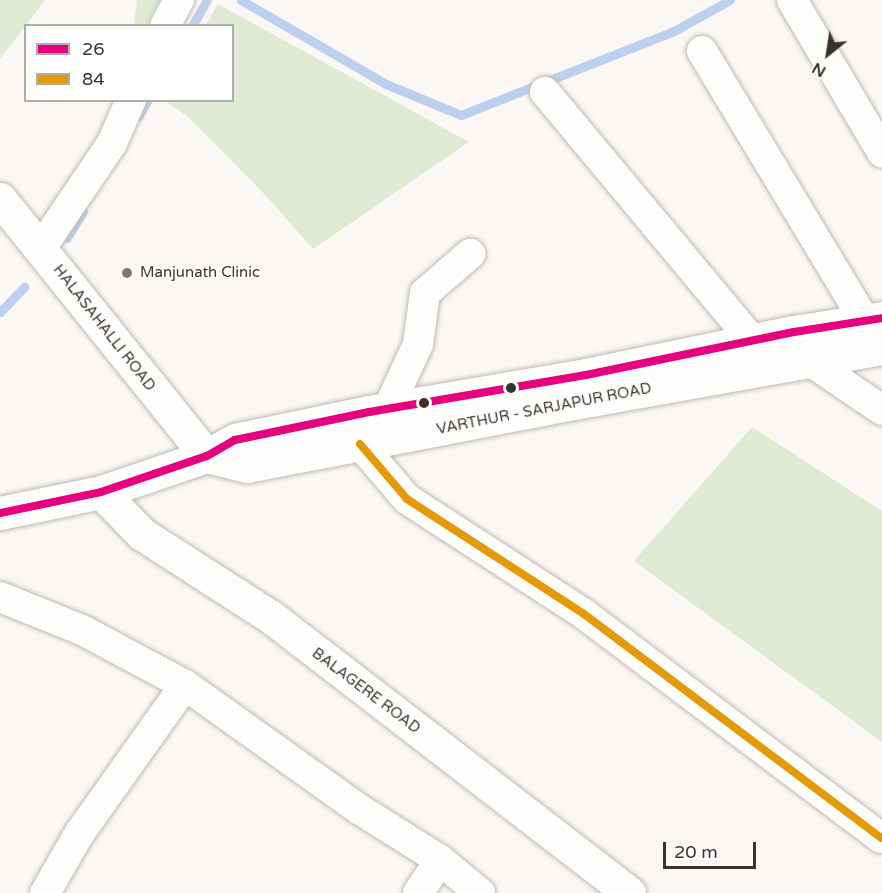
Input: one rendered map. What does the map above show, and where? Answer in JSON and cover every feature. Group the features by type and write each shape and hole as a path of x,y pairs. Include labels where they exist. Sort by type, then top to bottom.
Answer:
{"main road":[{"name":"HALASAHALLI ROAD","path":"0,199 207,456"},
{"name":"VARTHUR - SARJAPUR ROAD","path":"0,513 101,492 207,456 235,440 388,409 586,375 794,332 875,334"},
{"name":"VARTHUR - SARJAPUR ROAD","path":"207,456 246,466 810,361 875,334"},
{"name":"BALAGERE ROAD","path":"101,492 142,534 271,617 629,893"}],"street":[{"path":"166,24 179,0"},
{"path":"792,0 882,152"},
{"path":"702,51 875,334"},
{"path":"545,92 753,342"},
{"path":"41,248 112,143 129,102"},
{"path":"388,409 418,344 425,293 470,254"},
{"path":"810,361 882,410"},
{"path":"360,444 408,499 584,614 881,838"},
{"path":"0,597 82,630 185,685 359,809 440,860 480,893"},
{"path":"45,893 79,834 185,685"},
{"path":"418,893 440,860"}],"green space":[{"path":"0,0 45,0 27,24 24,24 24,28 0,59"},
{"path":"137,0 160,0 147,24 134,24"},
{"path":"218,4 469,142 313,249 268,198 187,116 166,102 234,102 234,24 207,24"},
{"path":"752,427 882,511 882,742 634,561"}],"waterway":[{"path":"193,24 207,0"},
{"path":"241,0 386,84 461,115 672,32 730,0"},
{"path":"138,117 147,102"},
{"path":"67,238 83,211"},
{"path":"0,312 24,287"}],"transit line":[{"name":"26","path":"0,513 101,492 207,456 235,440 369,412 586,375 794,332 882,318"},
{"name":"84","path":"360,444 407,499 584,614 881,838"}],"place":[{"name":"Manjunath Clinic","path":"127,273"}]}
